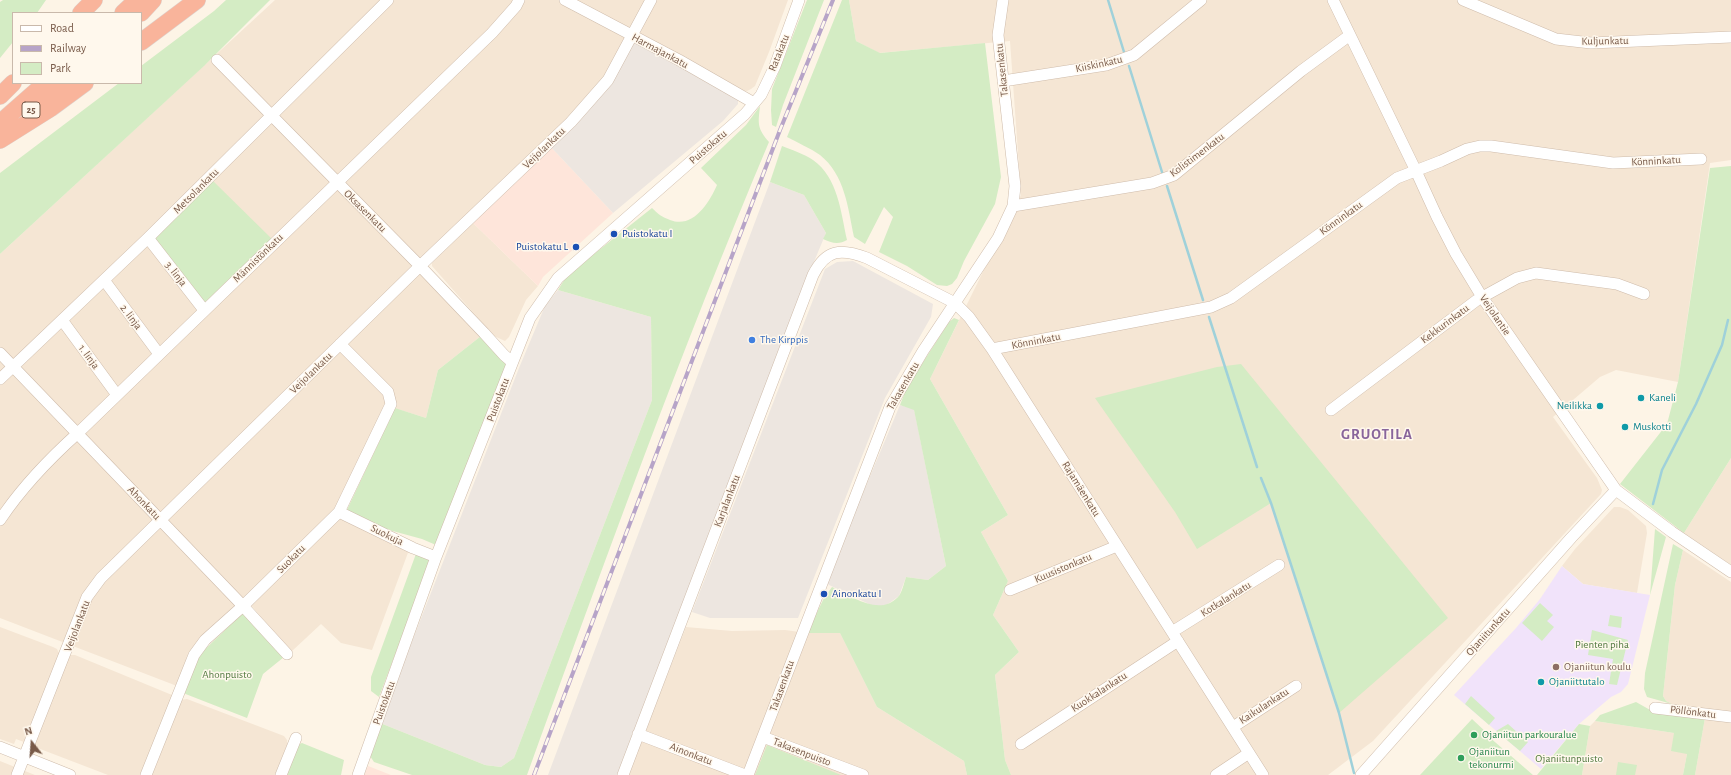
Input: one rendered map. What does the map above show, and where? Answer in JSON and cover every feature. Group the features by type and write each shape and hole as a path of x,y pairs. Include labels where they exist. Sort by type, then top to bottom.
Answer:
{"highway":[{"path":"82,12 94,0"},
{"path":"124,12 136,0"},
{"path":"142,12 153,0"},
{"path":"142,41 197,0"},
{"path":"0,96 12,84"},
{"name":"25","path":"0,123 45,84"},
{"name":"25","path":"0,137 62,84"},
{"path":"0,140 51,108 84,84"}],"street":[{"name":"Metsolankatu","path":"0,379 148,238 388,0"},
{"name":"Männistönkatu","path":"0,520 50,458 78,433 503,22 519,0"},
{"name":"Harmajankatu","path":"565,0 679,60 754,103"},
{"name":"Veijolankatu","path":"17,775 87,598 101,578 420,266 576,117 608,80 651,0"},
{"name":"Ratakatu","path":"754,103 761,94 775,66 799,0"},
{"name":"Takasenkatu","path":"748,775 890,406 923,351 998,238 1013,206 1015,186 998,35 1003,0"},
{"name":"Kiiskinkatu","path":"1003,81 1106,65 1126,59 1134,55 1201,0"},
{"name":"Veijolantie","path":"1333,0 1443,229 1482,297 1616,490 1672,532 1731,572"},
{"name":"Kuljunkatu","path":"1463,0 1556,39 1591,43 1731,37"},
{"name":"Kolistimenkatu","path":"1013,206 1152,183 1174,175 1301,71 1350,35"},
{"name":"Oksasenkatu","path":"217,60 420,266 512,362"},
{"name":"Puistokatu","path":"358,775 436,557 530,318 558,278 608,232 733,126 754,103"},
{"name":"Könninkatu","path":"992,349 1211,307 1231,298 1397,178 1467,149 1480,146 1491,146 1613,163 1701,160"},
{"name":"3. linja","path":"148,238 204,310"},
{"name":"Rajamäenkatu","path":"853,253 955,304 969,317 992,349 1263,775"},
{"name":"Karjalankatu","path":"623,775 813,275 820,262 828,255 853,253"},
{"name":"Kekkurinkatu","path":"1331,410 1482,297 1517,278 1536,274 1617,284 1644,294"},
{"name":"2. linja","path":"104,280 159,354"},
{"name":"1. linja","path":"62,320 117,395"},
{"name":"Suokatu","path":"146,775 194,655 205,640 244,606 339,512 391,404 388,392 340,344"},
{"name":"Ahonkatu","path":"0,353 244,606 287,654"},
{"name":"Ojaniitunkatu","path":"1361,775 1571,538 1616,490"},
{"name":"Suokuja","path":"339,512 412,548 436,557"},
{"name":"Kuusistonkatu","path":"1010,590 1117,546"},
{"name":"Kotkalankatu","path":"1175,637 1279,565"},
{"name":"Kuokkalankatu","path":"1021,744 1175,637"},
{"name":"Kaikulankatu","path":"1233,727 1296,686"},
{"name":"Pöllönkatu","path":"1655,708 1731,717"},
{"name":"Ainonkatu","path":"638,734 745,775"},
{"name":"Takasenpuisto","path":"763,737 863,775"},
{"path":"281,775 296,738"},
{"path":"0,747 70,775"},
{"path":"1216,775 1249,752"}],"shaded area":[{"path":"275,0 788,0 755,86 751,89 747,91 608,80 420,266 481,336 438,370 426,418 385,405 335,508 251,591 200,638 188,653 177,686 0,618 0,254"},
{"path":"849,0 1731,0 1731,160 1710,163 1678,382 1616,370 1600,377 1553,417 1597,478 1602,490 1601,494 1373,741 1328,775 1011,775 1005,760 995,675 1019,652 993,615 1008,581 981,532 1008,515 930,379 1021,195 1010,41 879,53 856,41"},
{"path":"632,36 738,97 738,104 723,121 613,213 548,144 608,80"},
{"path":"548,144 613,213 543,277 538,286 473,223"},
{"path":"770,182 804,195 826,233 808,276 617,775 548,775"},
{"path":"473,223 538,286 526,300 509,337 505,341 494,336 432,266 432,263"},
{"path":"853,261 933,304 931,317 885,398 798,618 710,618 692,612 825,269 837,262"},
{"path":"558,290 651,317 652,400 514,758 501,767 485,765 380,723 519,368 545,306"},
{"path":"900,405 914,409 946,566 928,580 906,577 899,596 888,604 880,607 871,605 825,583"},
{"path":"1731,458 1731,565 1684,533"},
{"path":"1614,507 1620,507 1628,510 1646,526 1647,533 1637,593 1583,584 1562,566 1575,549"},
{"path":"342,519 409,550 372,650 341,643 321,624 291,652 251,605 337,520"},
{"path":"1683,550 1731,582 1731,712 1672,704 1666,701 1663,696 1675,585"},
{"name":"Ojaniitun koulu","path":"1562,566 1583,584 1650,595 1628,684 1621,692 1611,697 1579,724 1541,769 1454,695 1516,628 1540,599"},
{"path":"0,627 53,647 57,649 59,653 59,657 24,742 16,739 14,744 0,739"},
{"path":"686,627 732,631 785,630 807,633 840,633 877,707 964,761 967,775 628,775"},
{"path":"70,655 75,655 172,695 143,775 108,775 35,747 33,743"},
{"path":"187,699 284,736 287,740 287,745 275,775 151,775 181,700"},
{"path":"1705,718 1731,722 1731,775 1695,775"},
{"path":"1595,721 1674,733 1687,754 1683,775 1582,775 1590,726"},
{"path":"0,761 35,775 0,775"},
{"path":"368,766 391,775 364,775"}],"green space":[{"path":"3,0 46,0 38,12 12,12 12,43 0,58 0,2"},
{"path":"226,0 270,0 204,66 0,254 0,173 118,84 142,84 142,65 214,11"},
{"path":"807,0 824,0 783,105 776,127 772,125 772,89"},
{"path":"842,0 849,0 856,41 880,53 985,43 1001,177 995,204 964,261 957,278 952,284 947,286 937,285 907,266 879,252 893,217 884,207 865,244 854,237 844,193 835,172 820,155 787,137"},
{"path":"760,106 759,126 769,142 736,220 674,378 614,536 527,775 412,775 374,762 370,756 380,723 485,765 501,767 514,758 652,400 651,317 558,290 566,277 575,269 652,208 665,218 678,222 693,218 699,213 710,199 717,185 701,168 746,125"},
{"path":"782,146 813,160 828,176 837,196 847,240 841,243 835,243 823,239 826,233 804,195 770,182"},
{"path":"1731,166 1731,458 1684,533 1620,484 1667,424 1678,382 1710,168"},
{"path":"211,179 272,239 203,304 154,237"},
{"path":"954,318 959,320 930,379 1008,515 981,532 1008,581 993,615 1019,652 995,675 1005,760 1011,775 967,775 964,761 877,707 840,633 807,633 824,598 832,587 865,603 882,605 891,603 898,597 906,577 928,580 946,566 914,410 900,405 907,387 949,322"},
{"path":"481,336 509,361 436,545 422,539 389,530 346,512 395,408 426,418 438,370"},
{"path":"1241,364 1448,618 1339,713 1271,503 1197,549 1175,512 1095,398 1217,367"},
{"path":"1655,529 1666,537 1650,595"},
{"path":"1673,544 1683,550 1675,585 1663,696 1666,701 1672,704 1647,697 1644,689 1645,673"},
{"path":"417,551 432,557 379,697 371,691 371,677"},
{"path":"1540,603 1553,615 1547,621 1554,627 1542,641 1522,623"},
{"name":"Ahonpuisto","path":"243,613 284,657 263,674 247,718 183,693 199,655"},
{"path":"1610,615 1622,617 1621,628 1608,626"},
{"name":"Pienten piha","path":"1592,630 1628,640 1617,685 1609,684 1613,659 1588,655"},
{"path":"1471,696 1495,718 1489,725 1465,704"},
{"path":"1636,702 1652,711 1705,718 1695,775 1683,775 1687,754 1671,751 1674,733 1595,721 1600,715"},
{"path":"1472,719 1487,733 1488,736 1533,775 1420,775"},
{"path":"1508,724 1528,742 1520,751 1496,731"},
{"name":"Ojaniitunpuisto","path":"1579,724 1590,726 1582,775 1537,775"},
{"path":"302,743 344,760 341,775 285,775 297,745"},
{"path":"767,745 841,775 755,775"},
{"path":"1618,762 1637,765 1635,775 1616,775"}],"waterway":[{"path":"1108,0 1124,52"},
{"path":"1129,66 1162,172"},
{"path":"1167,186 1203,300"},
{"path":"1209,317 1257,467"},
{"path":"1653,504 1662,470 1696,404 1722,345 1728,320"},
{"path":"1261,478 1271,503 1339,713 1354,773"}],"railway":[{"path":"534,775 780,130 833,0"}],"place":[{"name":"Puistokatu I","path":"614,234"},
{"name":"Puistokatu L","path":"576,247"},
{"name":"The Kirppis","path":"752,340"},
{"name":"Kaneli","path":"1641,398"},
{"name":"Neilikka","path":"1600,406"},
{"name":"Muskotti","path":"1625,427"},
{"name":"Ainonkatu I","path":"824,594"},
{"name":"Ojaniitun koulu","path":"1556,667"},
{"name":"Ojaniittutalo","path":"1541,682"},
{"name":"Ojaniitun parkouralue","path":"1474,735"},
{"name":"Ojaniitun tekonurmi","path":"1461,758"}],"district":[{"name":"GRUOTILA","path":"1377,434"}]}
